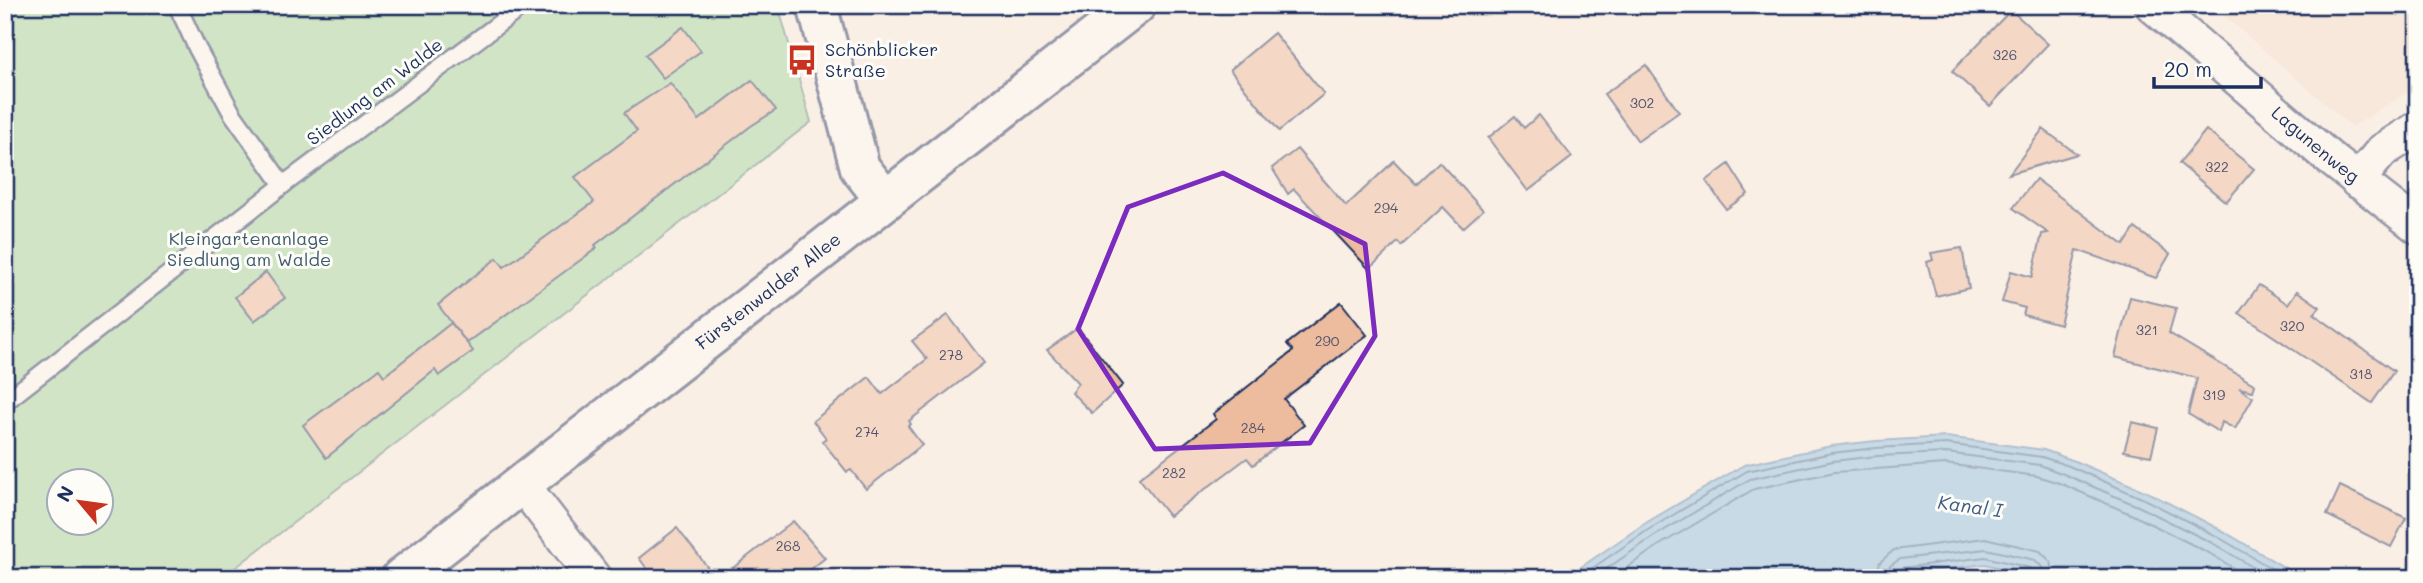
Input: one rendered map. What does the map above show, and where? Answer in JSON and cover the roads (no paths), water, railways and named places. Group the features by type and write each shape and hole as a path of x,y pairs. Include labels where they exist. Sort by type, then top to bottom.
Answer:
{"main road":[{"path":"817,5 860,168 885,201"},
{"name":"Fürstenwalder Allee","path":"401,578 1136,5"}],"street":[{"name":"Lagunenweg","path":"2152,5 2357,181 2418,227"},
{"path":"2357,181 2382,151 2418,128"},
{"path":"521,483 594,578"}],"lane":[{"path":"177,5 232,113 283,185"},
{"name":"Siedlung am Walde","path":"5,401 283,185 524,5"}],"water":[{"name":"Kanal I","path":"1946,437 2044,450 2072,460 2147,492 2221,530 2302,578 2042,578 1985,564 1875,578 1565,578 1644,524 1744,465 1831,446"}],"place":[{"name":"Schönblicker Straße","path":"802,60"}],"park label":[{"name":"Kleingartenanlage Siedlung am Walde","path":"249,249"}]}
